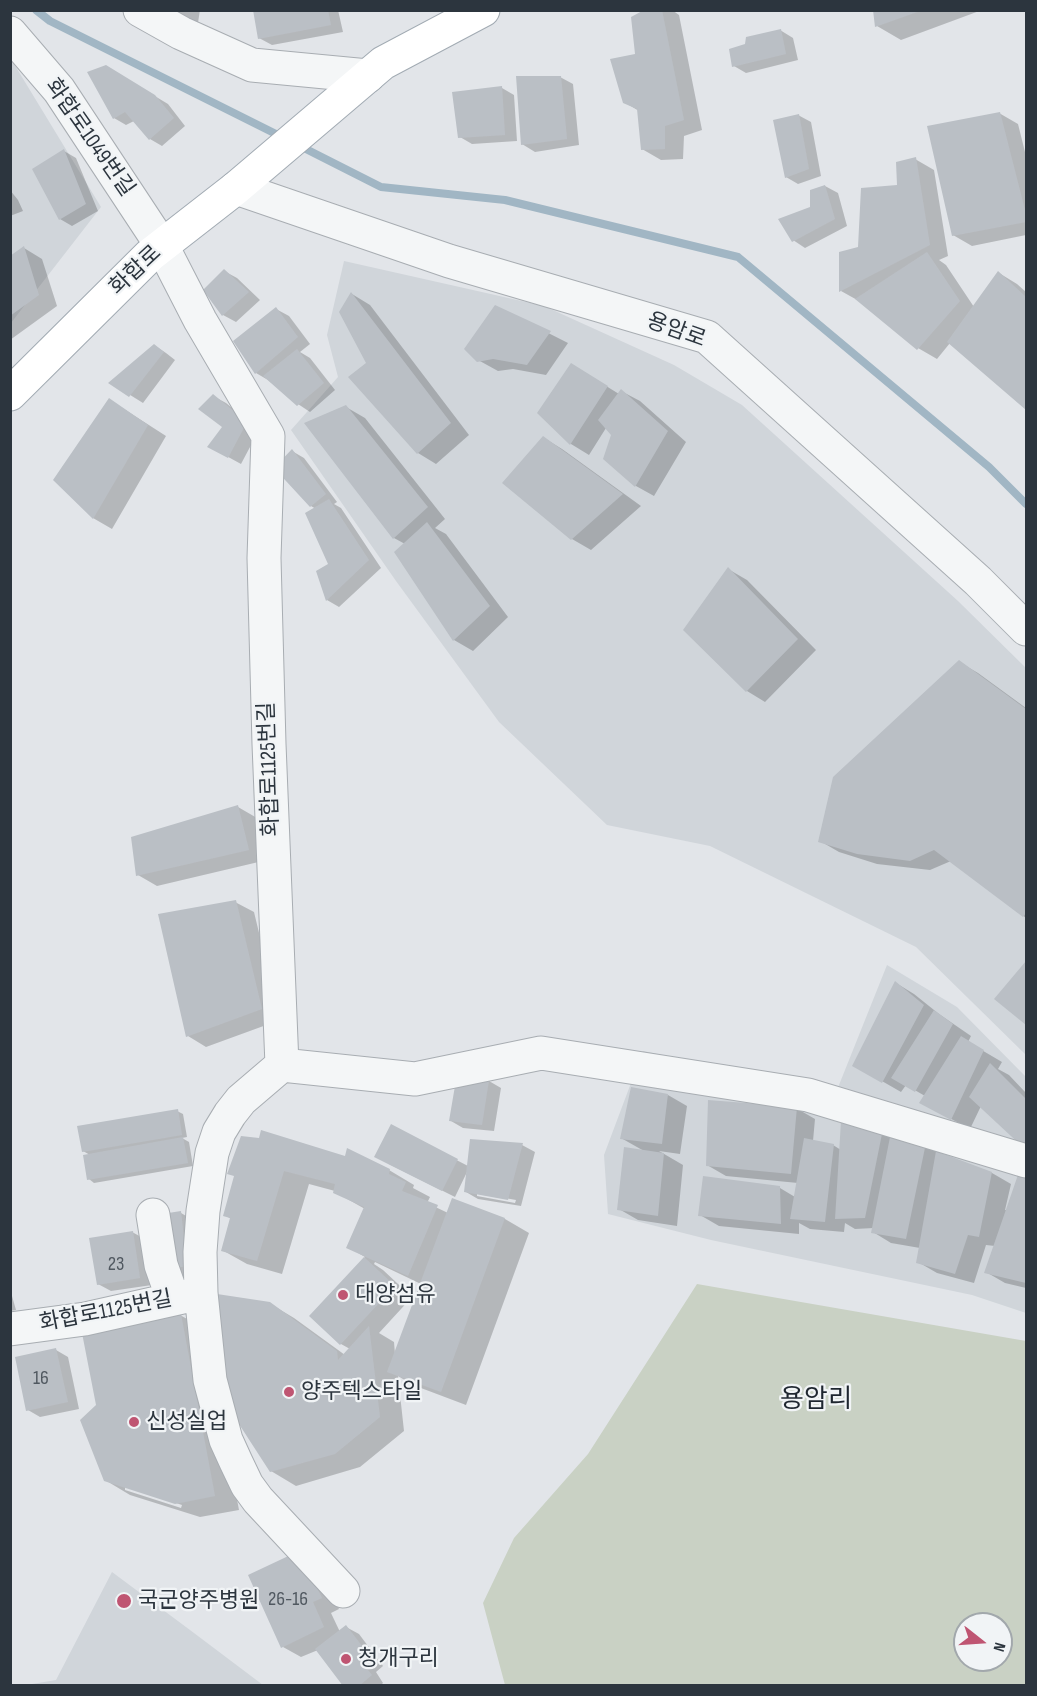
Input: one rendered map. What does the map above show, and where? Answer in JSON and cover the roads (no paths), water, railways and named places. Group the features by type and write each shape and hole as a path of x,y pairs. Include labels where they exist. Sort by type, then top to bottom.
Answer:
{"main road":[{"path":"368,76 383,63 483,10"},
{"name":"화합로","path":"10,394 150,255 236,188 368,76"}],"street":[{"path":"140,10 181,33 252,65 368,76"},
{"name":"화합로1049번길","path":"10,33 58,90 162,246"},
{"name":"용암로","path":"236,188 449,261 707,337 978,581 1026,629"},
{"name":"화합로1125번길","path":"162,246 200,320 268,436 264,569 282,1065 241,1100 230,1114 216,1142 212,1153 203,1211 200,1252 187,1296 226,1440 243,1477 258,1500 344,1591"},
{"path":"282,1065 415,1079 541,1053 808,1095 1026,1161"},
{"path":"153,1215 161,1265 187,1296"},
{"name":"화합로1125번길","path":"10,1329 85,1319 187,1296"}],"waterway":[{"path":"36,10 50,21 284,138"},
{"path":"298,145 381,187 505,200 738,257 989,467 1026,504"}],"place":[{"name":"대양섬유","path":"343,1295"},
{"name":"양주텍스타일","path":"289,1392"},
{"name":"신성실업","path":"134,1422"},
{"name":"국군양주병원","path":"124,1601"},
{"name":"청개구리","path":"346,1659"}],"district":[{"name":"용암리","path":"816,1400"}]}
